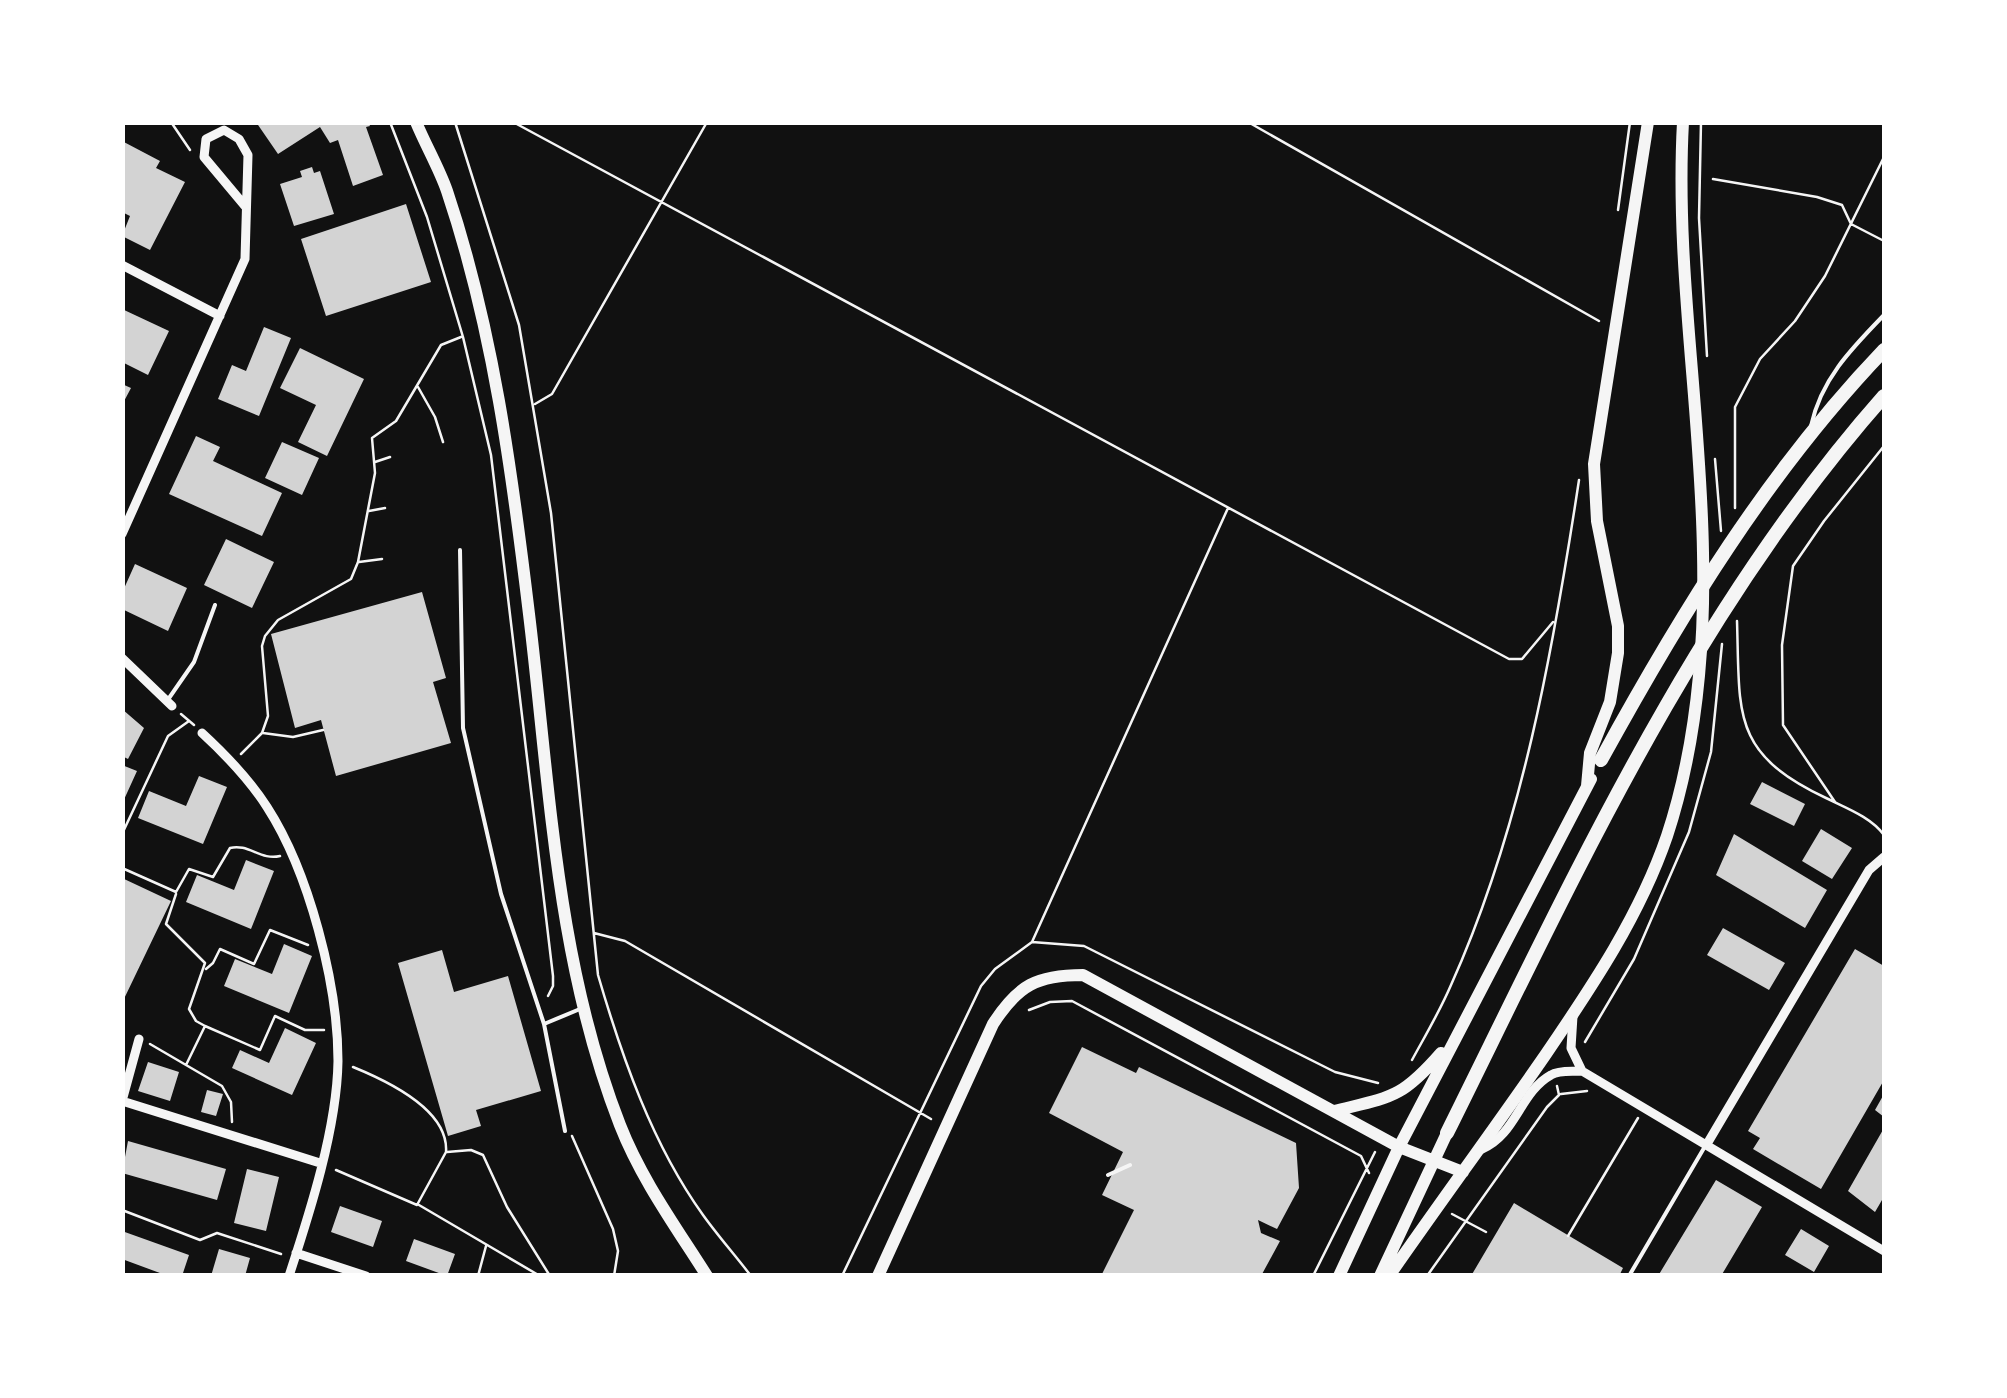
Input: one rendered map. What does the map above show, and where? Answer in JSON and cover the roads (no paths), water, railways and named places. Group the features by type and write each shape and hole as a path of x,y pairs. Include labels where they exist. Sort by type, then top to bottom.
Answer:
{"highway":[{"path":"1601,760 1678,626 1754,509 1884,350"},
{"path":"1447,1133 1573,878 1670,699 1754,564 1802,497 1884,396"}],"main road":[{"path":"416,122 448,193 496,383 529,615 554,861 584,1007 634,1157 707,1276"},
{"path":"1587,786 1590,752 1610,702 1618,653 1618,626 1598,520 1594,464 1648,122"},
{"path":"1389,1276 1572,1015 1633,918 1660,853 1682,783 1699,682 1703,554 1684,256 1683,122"},
{"path":"1338,1276 1399,1147 1601,760"},
{"path":"878,1276 994,1024 1008,1002 1027,985 1052,975 1082,976 1399,1147 1463,1172"},
{"path":"1334,1111 1406,1090 1456,1036"},
{"path":"1380,1276 1447,1133"}],"street":[{"path":"122,534 245,259 248,156 240,140 224,130 206,139 204,157 244,206"},
{"path":"122,265 220,316"},
{"path":"122,658 169,704"},
{"path":"202,733 233,762 268,808 290,852 324,951 338,1060 336,1089 289,1276"},
{"path":"1707,1144 1869,870 1884,857"},
{"path":"1572,1015 1572,1048 1582,1071"},
{"path":"139,1038 122,1101 320,1163"},
{"path":"1480,1149 1499,1142 1540,1084 1554,1073 1582,1071 1884,1251"},
{"path":"295,1256 366,1276"}],"lane":[{"path":"1809,437 1817,400 1828,380 1884,315"},
{"path":"460,550 463,728 501,894 544,1024 567,1130"},
{"path":"169,704 194,662 215,605"},
{"path":"544,1024 584,1007"},
{"path":"1629,1276 1707,1144"},
{"path":"1108,1175 1130,1166"}]}
